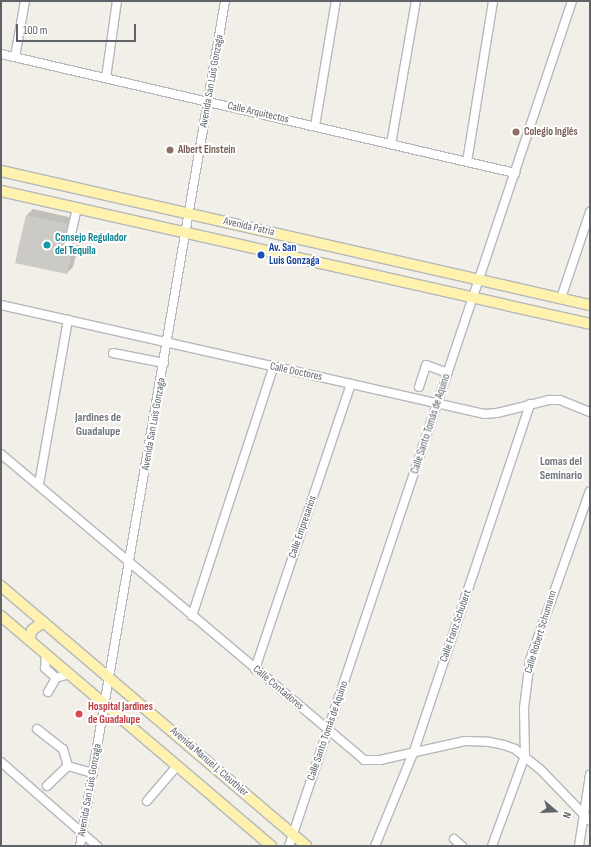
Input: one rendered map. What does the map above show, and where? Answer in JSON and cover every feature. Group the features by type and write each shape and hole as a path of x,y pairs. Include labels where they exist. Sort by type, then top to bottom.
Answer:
{"main road":[{"name":"Avenida Patria","path":"1,171 590,304"},
{"name":"Avenida Patria","path":"1,190 590,324"},
{"name":"Avenida Manuel J. Clouthier","path":"1,586 111,678 306,846"},
{"name":"Avenida Manuel J. Clouthier","path":"1,616 272,846"},
{"path":"29,640 32,630 44,622"}],"street":[{"path":"15,57 25,1"},
{"path":"106,78 117,1"},
{"name":"Avenida San Luis Gonzaga","path":"80,846 111,678 225,1"},
{"path":"315,126 336,1"},
{"path":"391,144 416,1"},
{"path":"467,162 494,1"},
{"name":"Calle Santo Tomás de Aquino","path":"289,846 572,1"},
{"name":"Calle Arquitectos","path":"1,54 515,173"},
{"path":"68,247 77,208"},
{"path":"561,298 590,212"},
{"name":"Calle Doctores","path":"1,304 273,368 484,414 497,414 530,404 560,400 590,412"},
{"path":"39,484 68,320"},
{"path":"113,353 164,363"},
{"path":"419,388 426,365 448,373"},
{"path":"192,616 273,368"},
{"name":"Calle Empresarios","path":"255,669 350,384"},
{"name":"Calle Franz Schubert","path":"375,846 414,751 530,404"},
{"name":"Calle Contadores","path":"1,454 39,484 192,616 364,760 380,760 414,751 476,741 504,745 525,756 587,819"},
{"name":"Calle Robert Schumann","path":"492,846 525,756 524,708 530,660 590,491"},
{"path":"46,655 45,668 56,678"},
{"path":"48,692 56,678 69,674"},
{"path":"37,729 63,749 68,766"},
{"path":"1,762 97,846"},
{"path":"68,766 93,773"},
{"path":"47,786 68,766"},
{"path":"147,801 177,766"},
{"path":"579,846 587,819 590,775"},
{"path":"454,840 462,846"}],"building":[{"name":"Consejo Regulador del Tequila","path":"26,215 68,224 63,248 67,252 73,248 67,274 15,263"}],"place":[{"name":"Colegio Inglés","path":"516,132"},
{"name":"Albert Einstein","path":"170,150"},
{"name":"Consejo Regulador del Tequila","path":"47,245"},
{"name":"Av. San Luis Gonzaga","path":"261,255"},
{"name":"Hospital Jardines de Guadalupe","path":"79,714"}],"district":[{"name":"Jardines de Guadalupe","path":"98,425"},
{"name":"Lomas del Seminario","path":"561,469"}]}
